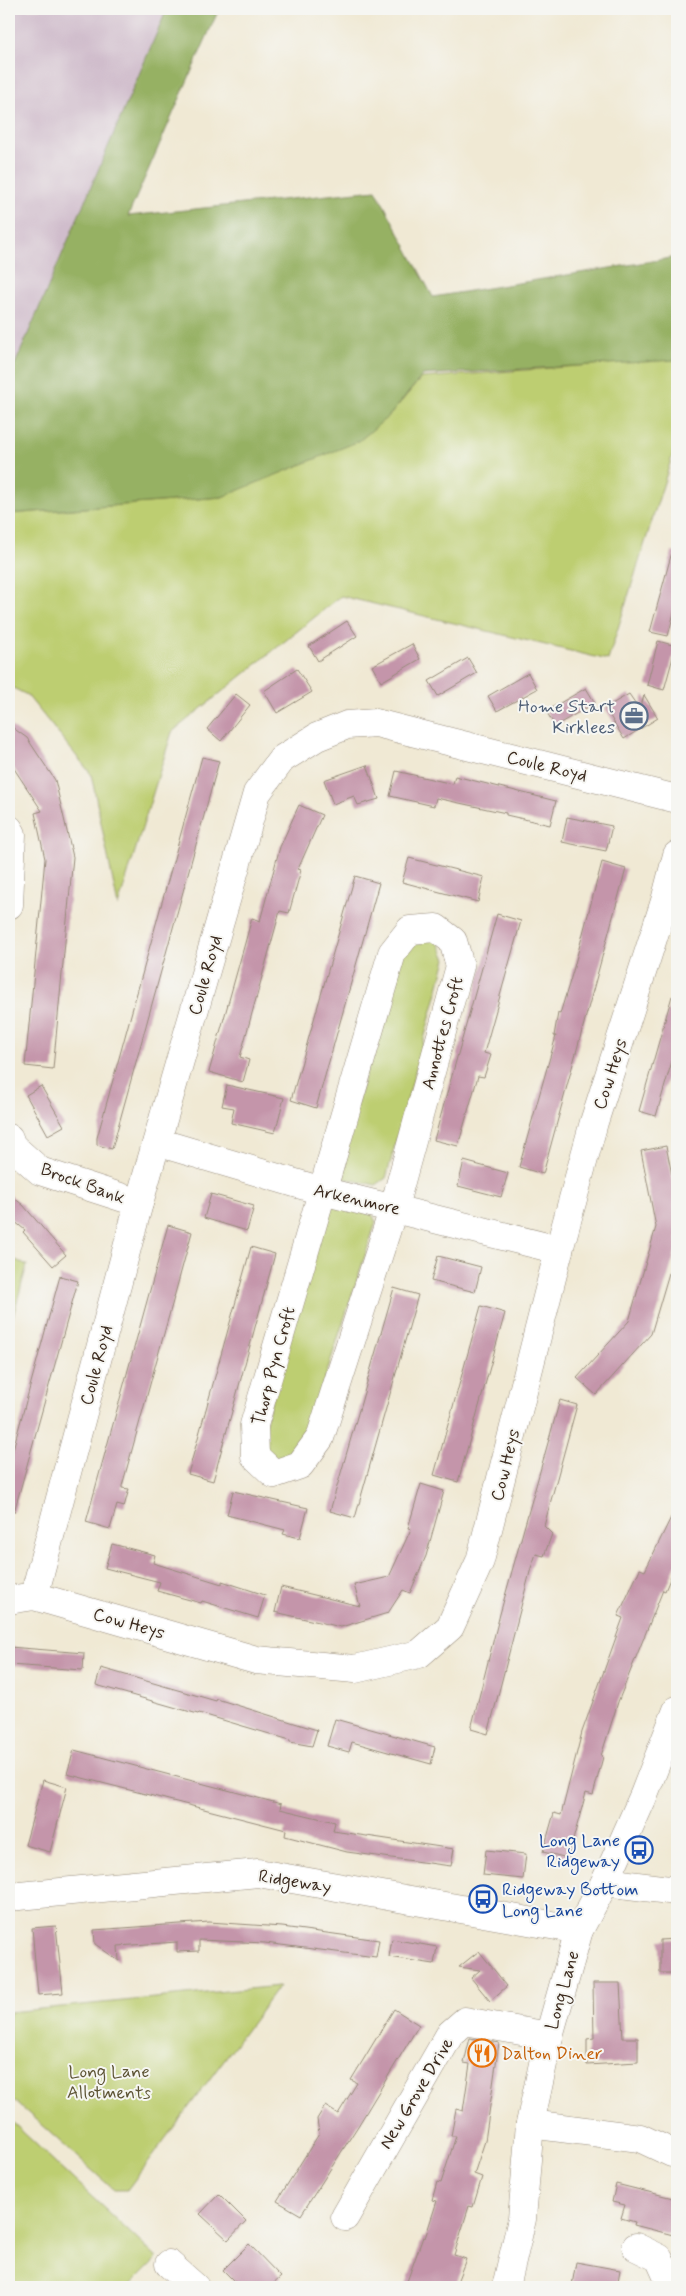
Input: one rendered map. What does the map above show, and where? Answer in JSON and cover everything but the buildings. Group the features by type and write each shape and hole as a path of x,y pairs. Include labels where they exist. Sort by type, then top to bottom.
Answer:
{"street":[{"name":"Coule Royd","path":"21,1598 139,1204 257,793 282,759 318,737 346,725 376,723 677,799"},
{"path":"9,829 12,834 12,844 9,906"},
{"name":"Cow Heys","path":"21,1598 256,1660 355,1669 419,1654 450,1627 480,1561 559,1250 594,1122 665,901 677,854"},
{"name":"Annottes Croft","path":"322,1191 392,953 410,930 436,928 454,941 460,966 394,1207"},
{"name":"Brock Bank","path":"9,1138 12,1146 40,1171 139,1204"},
{"name":"Arkenmore","path":"157,1142 322,1191 394,1207 559,1250"},
{"name":"Thorp Pyn Croft","path":"322,1191 254,1425 255,1456 274,1474 300,1465 320,1438 394,1207"},
{"name":"Long Lane","path":"506,2287 522,2219 530,2124 549,2036 579,1930 605,1882 643,1797 677,1710"},
{"name":"Ridgeway","path":"9,1898 258,1873 579,1930"},
{"path":"605,1882 677,1890"},
{"name":"New Grove Drive","path":"345,2217 450,2034 465,2021 549,2036"},
{"path":"530,2124 640,2138 672,2153 677,2152"},
{"path":"636,2247 658,2258 672,2287"},
{"path":"169,2264 195,2287"}],"shaded area":[{"path":"9,9 167,9 13,370 9,370"}],"green space":[{"path":"167,9 219,9 128,216 376,190 433,297 677,257 677,360 423,375 390,415 359,441 222,497 9,514 9,370 13,369"},
{"path":"669,359 677,360 677,441 608,660 341,596 172,732 118,906 91,774 27,695 9,686 9,514 222,497 390,415 421,378"},
{"path":"435,935 446,959 386,1178 376,1185 342,1178 338,1166 403,950"},
{"path":"335,1205 372,1214 376,1222 303,1445 298,1452 281,1460 267,1451 261,1438 327,1209"},
{"path":"9,1257 27,1265 9,1331"},
{"name":"Long Lane Allotments","path":"279,1986 127,2190 114,2190 9,2096 9,2012"},
{"path":"9,2119 157,2258 128,2287 9,2287"}],"place":[{"name":"Home Start Kirklees","path":"634,716"},
{"name":"Long Lane Ridgeway","path":"639,1850"},
{"name":"Ridgeway Bottom Long Lane","path":"483,1899"},
{"name":"Dalton Diner","path":"482,2053"}]}
